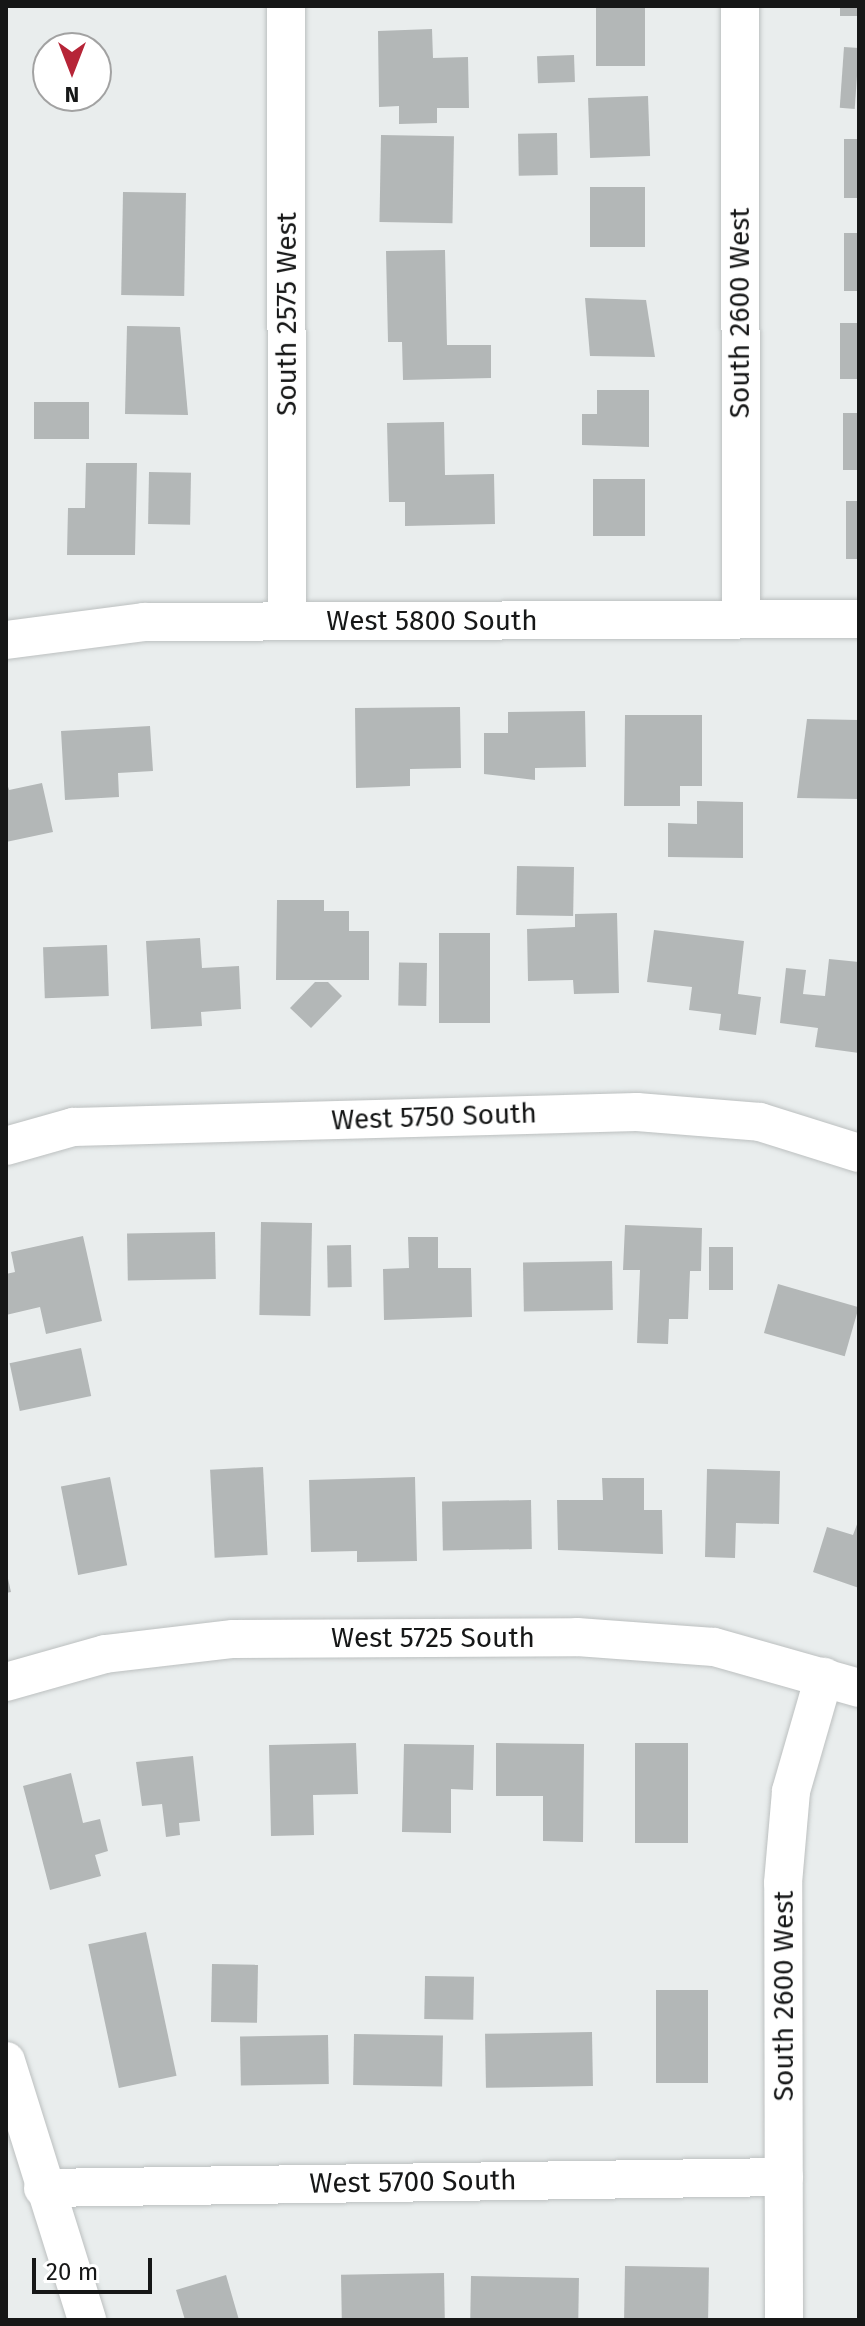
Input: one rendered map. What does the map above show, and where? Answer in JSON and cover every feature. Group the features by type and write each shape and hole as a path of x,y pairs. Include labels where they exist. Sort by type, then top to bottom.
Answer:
{"street":[{"name":"South 2575 West","path":"286,6 287,621"},
{"name":"South 2600 West","path":"740,6 741,619"},
{"name":"West 5800 South","path":"6,640 144,622 859,619"},
{"name":"West 5750 South","path":"6,1146 73,1127 637,1112 760,1122 859,1153"},
{"name":"West 5725 South","path":"6,1682 105,1654 233,1639 577,1637 714,1647 842,1683"},
{"name":"South 2600 West","path":"784,2320 784,1868 791,1791 842,1683"},
{"path":"6,2061 43,2188 87,2320"},
{"name":"West 5700 South","path":"43,2188 784,2177"}],"building":[{"path":"840,6 859,6 859,16 840,16"},
{"path":"596,8 645,8 645,66 596,66"},
{"path":"432,29 433,58 468,57 469,108 437,108 437,123 399,124 399,106 379,107 378,31"},
{"path":"844,47 859,48 855,109 840,108"},
{"path":"574,55 575,82 538,83 537,56"},
{"path":"648,96 650,156 590,158 588,98"},
{"path":"557,133 558,175 519,176 518,134"},
{"path":"381,135 454,136 452,223 379,222"},
{"path":"844,139 859,139 859,198 844,198"},
{"path":"590,187 645,187 645,247 590,247"},
{"path":"123,192 186,193 184,296 121,295"},
{"path":"844,233 859,233 859,291 844,291"},
{"path":"445,250 447,345 491,345 491,378 403,380 402,342 388,342 386,251"},
{"path":"585,298 646,300 655,357 590,356"},
{"path":"840,323 859,323 859,379 840,379"},
{"path":"127,326 180,327 188,415 125,414"},
{"path":"597,390 649,390 649,447 582,445 582,414 597,414"},
{"path":"34,402 89,402 89,439 34,439"},
{"path":"843,413 859,413 859,470 843,470"},
{"path":"444,422 445,475 494,474 495,524 405,526 405,502 389,502 387,423"},
{"path":"86,463 137,463 135,555 67,555 68,508 85,508"},
{"path":"149,472 191,473 190,525 148,524"},
{"path":"593,479 645,479 645,536 593,536"},
{"path":"846,501 859,501 859,559 846,559"},
{"path":"460,707 461,768 410,769 410,786 356,788 355,708"},
{"path":"585,711 586,767 535,768 535,780 484,774 484,733 508,733 508,712"},
{"path":"625,715 702,715 702,786 680,786 680,806 624,806"},
{"path":"807,719 859,720 859,799 797,798"},
{"path":"150,726 153,771 118,773 119,797 65,800 61,731"},
{"path":"6,780 9,790 42,783 53,832 6,842"},
{"path":"697,801 743,802 743,858 668,857 668,823 697,824"},
{"path":"517,866 574,867 573,916 516,915"},
{"path":"277,900 324,900 324,911 349,911 349,931 369,931 369,980 276,980"},
{"path":"617,913 619,993 574,994 573,980 528,981 527,929 575,927 575,914"},
{"path":"654,930 744,941 738,994 761,997 756,1035 719,1030 721,1014 689,1010 692,987 647,982"},
{"path":"439,933 490,933 490,1023 439,1023"},
{"path":"200,938 202,968 239,966 241,1009 201,1012 202,1026 151,1029 146,941"},
{"path":"107,945 109,996 45,998 43,947"},
{"path":"829,959 859,962 859,1053 815,1047 818,1028 780,1023 786,968 806,970 803,994 825,996"},
{"path":"399,963 427,963 426,1006 398,1006"},
{"path":"315,982 328,982 342,996 311,1028 290,1008"},
{"path":"261,1222 312,1223 310,1316 259,1315"},
{"path":"625,1225 702,1228 701,1271 690,1271 688,1319 669,1319 668,1344 637,1343 640,1270 623,1270"},
{"path":"215,1232 216,1279 128,1281 127,1234"},
{"path":"83,1236 102,1321 46,1334 40,1307 6,1315 6,1274 15,1272 11,1252"},
{"path":"408,1237 438,1237 438,1268 471,1268 472,1317 384,1320 383,1269 409,1268"},
{"path":"327,1245 351,1245 352,1287 328,1287"},
{"path":"709,1247 733,1247 733,1290 709,1290"},
{"path":"612,1261 613,1310 524,1312 523,1263"},
{"path":"778,1284 859,1307 845,1356 764,1333"},
{"path":"81,1348 91,1396 20,1411 10,1363"},
{"path":"263,1467 268,1555 215,1558 210,1470"},
{"path":"707,1469 780,1471 779,1524 736,1523 735,1558 705,1557"},
{"path":"110,1477 127,1565 78,1575 61,1487"},
{"path":"415,1477 417,1561 357,1562 357,1551 311,1552 309,1480"},
{"path":"602,1478 644,1478 644,1510 662,1510 663,1554 558,1550 557,1500 603,1500"},
{"path":"531,1500 532,1549 443,1551 442,1502"},
{"path":"859,1519 859,1588 813,1572 827,1527 853,1535"},
{"path":"6,1570 11,1592 6,1593"},
{"path":"356,1743 358,1794 313,1795 314,1835 271,1836 269,1745"},
{"path":"496,1743 584,1744 583,1842 543,1841 543,1796 496,1796"},
{"path":"635,1743 688,1743 688,1843 635,1843"},
{"path":"404,1744 474,1745 473,1790 451,1789 451,1833 402,1832"},
{"path":"193,1756 200,1821 179,1823 180,1835 166,1837 162,1804 142,1806 136,1762"},
{"path":"71,1773 83,1823 100,1819 108,1851 95,1855 101,1876 50,1890 23,1786"},
{"path":"146,1932 177,2076 119,2088 88,1944"},
{"path":"212,1964 258,1965 257,2023 211,2022"},
{"path":"425,1976 474,1977 473,2020 424,2019"},
{"path":"656,1990 708,1990 708,2083 656,2083"},
{"path":"592,2032 593,2086 486,2088 485,2034"},
{"path":"354,2034 443,2036 442,2087 353,2085"},
{"path":"328,2035 329,2084 241,2086 240,2037"},
{"path":"625,2266 709,2267 708,2320 624,2320"},
{"path":"444,2273 445,2320 342,2320 341,2275"},
{"path":"226,2275 239,2320 185,2320 176,2290"},
{"path":"471,2276 579,2278 578,2320 470,2320"}]}
